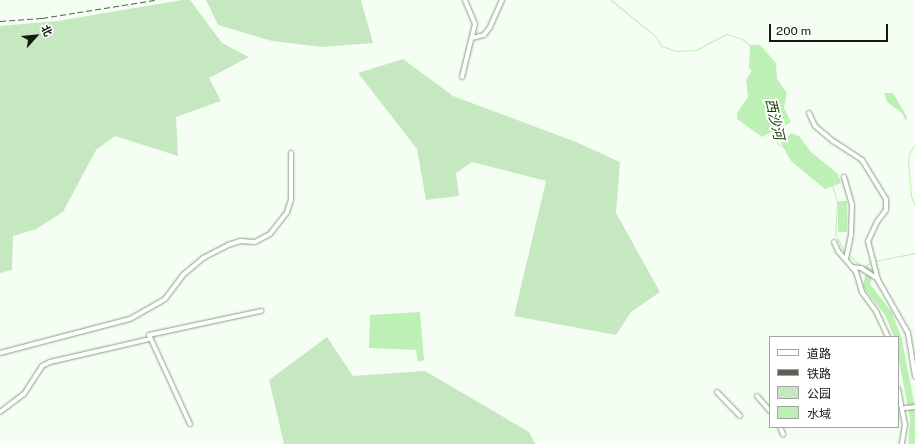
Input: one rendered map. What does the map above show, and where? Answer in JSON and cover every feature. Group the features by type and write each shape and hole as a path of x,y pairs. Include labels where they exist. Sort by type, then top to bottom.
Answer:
{"street":[{"path":"462,77 475,24 465,0"},
{"path":"472,38 484,35 490,27 502,0"},
{"path":"809,113 815,126 833,141 862,160 886,199 886,210 877,222 868,241 878,279 908,333 915,376"},
{"path":"0,353 130,319 165,299 183,275 204,258 228,245 240,241 255,242 270,234 287,212 291,200 291,153"},
{"path":"844,177 852,205 851,235 846,259"},
{"path":"834,242 838,251 856,272 862,292 876,311 888,336"},
{"path":"852,267 860,268 878,279"},
{"path":"190,424 149,335 261,311"},
{"path":"0,412 24,394 42,366 50,362 150,339"},
{"path":"717,392 740,416"},
{"path":"899,394 905,424 902,444"},
{"path":"757,396 769,410"},
{"path":"905,408 915,407"},
{"path":"780,428 783,434"}],"green space":[{"path":"182,0 190,0 222,43 249,57 209,78 221,101 176,117 178,156 115,136 96,150 63,212 36,229 13,236 12,270 0,273 0,26 58,21"},
{"path":"206,0 361,0 373,43 322,47 272,41 218,25"},
{"path":"403,59 453,96 576,142 620,162 616,213 660,292 631,312 616,335 514,316 546,181 472,162 456,173 459,196 426,200 417,149 358,73"},
{"path":"327,337 353,376 425,371 529,432 535,444 284,444 269,380"}],"water":[{"path":"750,45 760,45 776,63 777,79 787,93 784,108 791,122 762,137 737,119 737,113 748,97 746,80 752,70 749,69"},
{"path":"884,93 893,93 907,117 906,121 902,113 887,102"},
{"path":"791,133 799,136 811,152 838,174 841,183 825,189 791,161 781,143"},
{"path":"838,201 847,201 847,232 838,232"},
{"path":"420,312 424,360 418,362 416,350 369,348 370,315"}],"waterway":[{"name":"西沙河","path":"611,0 655,36 661,46 676,51 696,50 726,34 742,39 751,46"},
{"name":"西沙河","path":"777,129 777,143 782,146"},
{"path":"915,144 909,154 908,161 911,196 915,206"},
{"name":"西沙河","path":"832,185 837,201 835,234 845,252"},
{"path":"874,261 915,253"},
{"name":"西沙河","path":"849,255 861,266"},
{"path":"864,267 871,262"},
{"name":"西沙河","path":"866,269 869,272 866,285 888,313 897,336"},
{"name":"西沙河","path":"899,345 913,417 911,444"}],"railway":[{"path":"0,21 42,18 155,0"}]}
